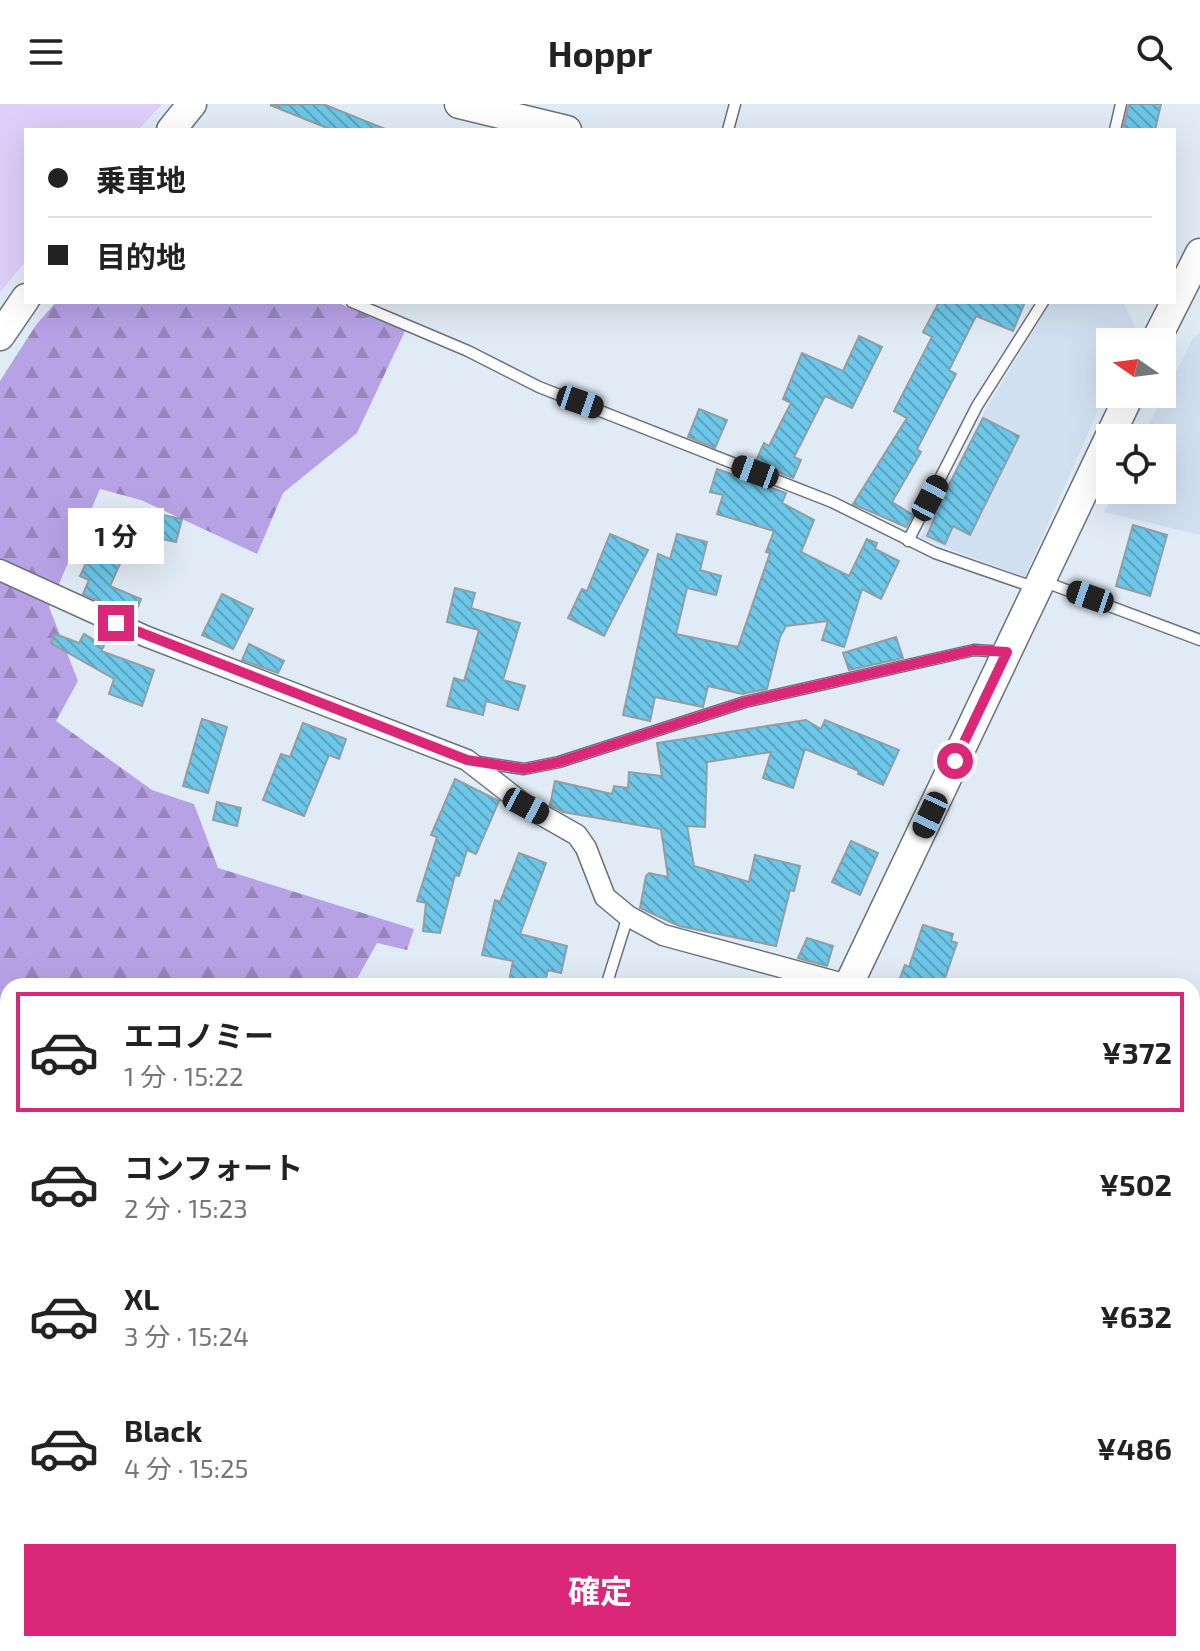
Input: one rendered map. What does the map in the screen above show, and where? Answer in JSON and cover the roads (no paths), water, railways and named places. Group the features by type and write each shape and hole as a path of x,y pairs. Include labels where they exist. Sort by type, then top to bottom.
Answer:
{"street":[{"path":"173,128 192,104"},
{"path":"459,104 559,128"},
{"path":"1176,303 1200,253"},
{"path":"0,336 24,301"},
{"path":"1162,328 1175,304"},
{"path":"853,978 1123,408"},
{"path":"0,570 145,636 467,760 526,806 577,835 586,848 605,897 628,916 663,935 820,978"}],"lane":[{"path":"729,128 735,104"},
{"path":"1115,128 1121,104"},
{"path":"357,304 468,351 539,387 832,502 908,541 1200,640"},
{"path":"908,541 977,406 1042,304"},
{"path":"467,760 524,769 559,762 745,702 974,650 1007,652"},
{"path":"609,978 628,916"}]}
